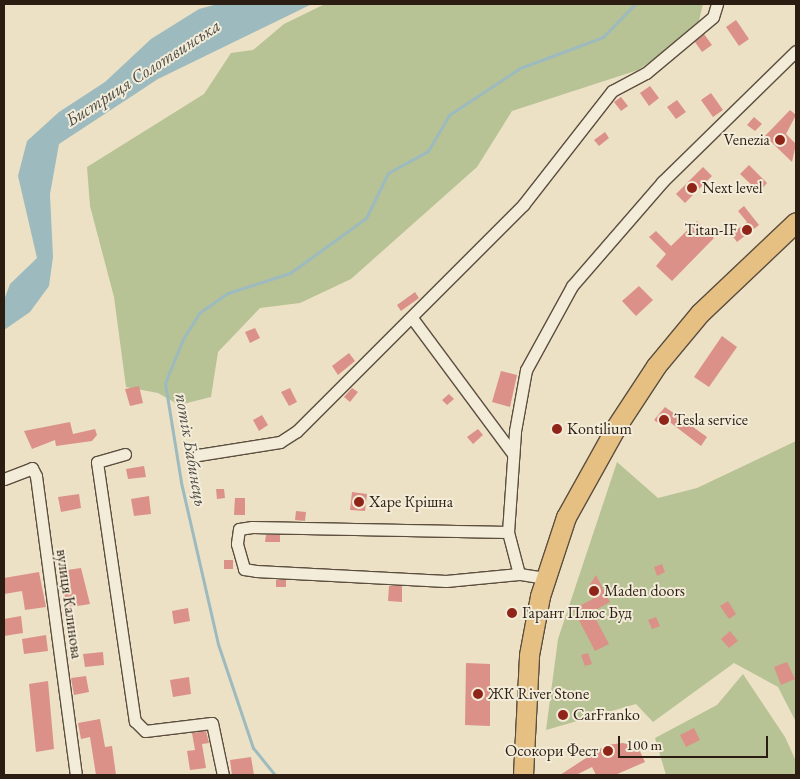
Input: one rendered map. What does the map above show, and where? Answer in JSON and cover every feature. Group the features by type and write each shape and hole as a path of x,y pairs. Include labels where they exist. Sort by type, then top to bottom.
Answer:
{"main road":[{"path":"523,775 530,656 545,578 566,517 616,427 656,366 738,274 796,222"}],"street":[{"path":"198,455 280,442 330,402 523,205 612,91 646,73 713,17 718,4"},
{"path":"518,574 508,532 513,454 526,370 572,286 662,182 796,51"},
{"path":"412,318 513,454"},
{"path":"125,454 97,462 134,721 140,729 152,731 212,723 223,775"},
{"name":"вулиця Калинова","path":"4,479 32,468 36,476 76,775"},
{"path":"508,532 252,527 239,528 236,544 244,569 256,571 446,581 518,574 545,578"}],"green space":[{"path":"325,4 703,4 697,29 638,70 512,111 477,167 351,279 300,303 260,308 218,352 211,397 179,405 158,393 126,387 114,297 90,206 87,167 204,94 231,53 253,50 284,24"},
{"path":"796,441 796,722 778,687 734,663 653,722 636,704 546,730 558,639 617,462 658,498 697,488"},
{"path":"743,674 785,737 796,761 796,775 666,775 655,738 717,705"}],"water":[{"name":"Бистриця Солотвинська","path":"218,4 312,4 158,79 59,144 50,194 53,257 49,286 30,312 4,330 4,300 10,284 37,258 18,176 27,141 59,112 105,82 151,39 199,9"}],"building":[{"path":"736,20 749,39 739,46 726,27"},
{"path":"704,34 712,45 702,52 695,42"},
{"path":"650,86 659,98 649,106 640,93"},
{"path":"711,93 723,110 713,117 701,100"},
{"path":"621,97 628,106 621,111 614,102"},
{"path":"677,100 686,112 676,119 667,107"},
{"path":"790,110 796,115 786,134 796,144 792,162 765,136"},
{"path":"754,117 762,124 755,131 747,125"},
{"path":"605,132 609,138 599,146 594,140"},
{"path":"749,165 767,183 759,192 740,174"},
{"path":"703,167 712,176 685,203 676,194"},
{"path":"744,206 759,225 737,242 731,234 747,222 738,211"},
{"path":"697,221 714,238 672,281 656,266 666,254 649,237 656,231 671,246"},
{"path":"639,286 653,300 636,316 622,301"},
{"path":"415,292 419,298 401,311 397,305"},
{"path":"255,328 260,338 250,343 245,332"},
{"path":"722,336 737,347 709,387 694,377"},
{"path":"349,353 355,361 338,375 332,366"},
{"path":"501,371 517,375 510,407 492,402"},
{"path":"139,386 143,403 130,406 125,389"},
{"path":"290,388 297,402 289,406 281,392"},
{"path":"352,388 358,392 350,402 344,397"},
{"path":"449,394 454,399 447,405 442,400"},
{"path":"665,407 707,437 701,446 667,420 662,426 654,420"},
{"path":"262,415 268,425 259,431 253,420"},
{"path":"70,422 73,434 95,429 97,435 92,441 56,446 55,440 32,449 24,431"},
{"path":"478,429 483,435 473,444 467,437"},
{"path":"144,466 146,477 128,479 126,469"},
{"path":"216,489 224,489 225,498 217,499"},
{"name":"Харе Крішна","path":"352,492 367,494 365,511 350,510"},
{"path":"79,494 81,508 61,512 58,497"},
{"path":"149,496 151,514 134,516 131,499"},
{"path":"235,498 245,498 245,515 234,515"},
{"path":"296,511 306,512 305,521 295,520"},
{"path":"266,535 280,535 280,542 265,542"},
{"path":"224,560 233,560 233,569 224,569"},
{"path":"662,564 665,572 657,576 654,567"},
{"path":"81,568 90,604 65,608 60,571"},
{"path":"39,572 46,607 25,610 22,591 4,594 4,578"},
{"path":"596,575 610,602 592,612 609,644 595,651 573,609 593,599 587,589"},
{"path":"276,580 286,580 286,587 276,587"},
{"path":"389,586 402,586 402,602 388,601"},
{"path":"728,601 736,614 729,619 720,606"},
{"path":"188,608 190,621 174,624 172,611"},
{"path":"21,616 23,633 4,636 4,619"},
{"path":"656,617 660,626 652,629 648,620"},
{"path":"730,631 738,641 729,648 721,639"},
{"path":"46,635 48,651 24,654 22,639"},
{"path":"103,652 104,665 85,667 83,654"},
{"path":"588,653 592,664 585,666 581,655"},
{"path":"787,662 795,679 781,685 774,667"},
{"name":"ЖК River Stone","path":"466,663 490,664 490,726 465,725"},
{"path":"86,676 89,692 74,695 71,678"},
{"path":"189,677 191,694 173,697 170,680"},
{"path":"48,681 54,749 36,752 29,684"},
{"path":"100,719 105,747 112,746 116,775 96,775 90,737 81,739 78,723"},
{"path":"694,728 700,740 686,747 680,735"},
{"path":"206,731 209,743 202,744 206,768 190,770 187,751 195,750 192,733"},
{"path":"623,743 638,747 645,762 615,775 596,775 592,767 576,775 560,775 606,745"},
{"path":"251,757 254,775 232,775 230,760"}],"waterway":[{"name":"потік Бабинець","path":"275,775 253,748 218,644 181,482 165,383 183,339 199,313 228,293 290,273 366,218 388,173 428,151 449,115 520,68 603,37 635,4"}],"place":[{"name":"Venezia","path":"780,140"},
{"name":"Next level","path":"692,188"},
{"name":"Titan-IF","path":"747,230"},
{"name":"Tesla service","path":"664,420"},
{"name":"Kontilium","path":"557,429"},
{"name":"Харе Крішна","path":"359,502"},
{"name":"Maden doors","path":"594,591"},
{"name":"Гарант Плюс Буд","path":"512,613"},
{"name":"ЖК River Stone","path":"478,694"},
{"name":"CarFranko","path":"563,715"},
{"name":"Осокори Фест","path":"608,751"}]}
